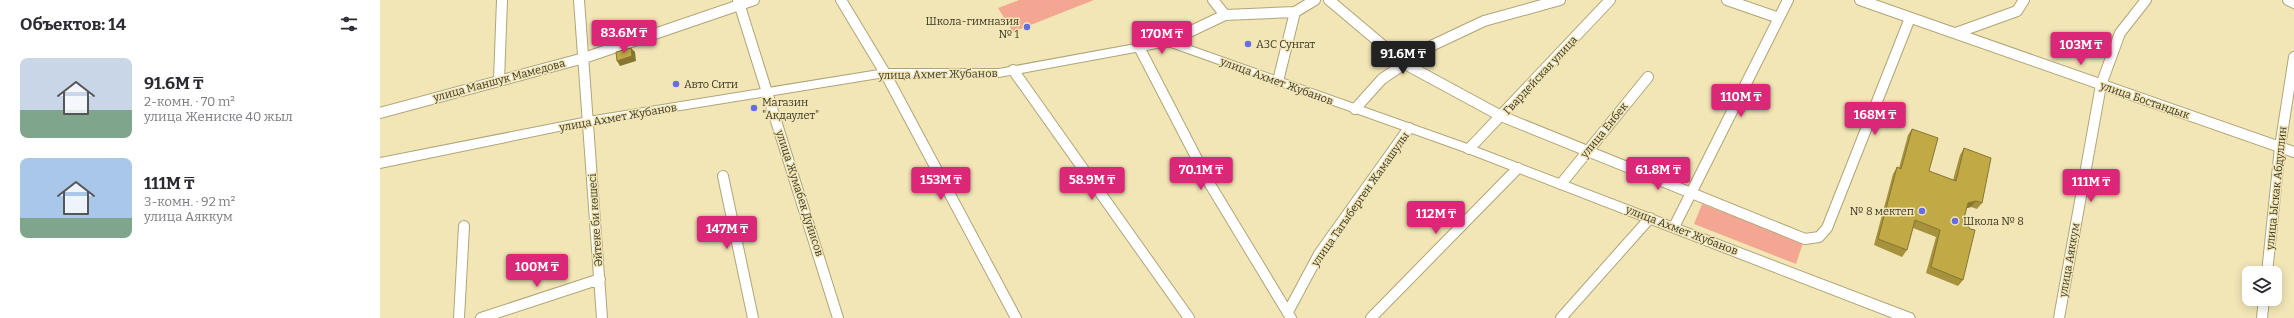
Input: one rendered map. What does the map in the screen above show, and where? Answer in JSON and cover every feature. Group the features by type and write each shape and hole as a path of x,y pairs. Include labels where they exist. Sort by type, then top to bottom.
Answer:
{"main road":[{"name":"улица Ахмет Жубанов","path":"380,163 588,121 885,73 999,73 1168,42 1561,184 1908,318"}],"street":[{"path":"499,80 502,0"},
{"name":"Әйтеке би көшесі","path":"579,0 602,318"},
{"name":"улица Маншук Мамедова","path":"380,113 584,58 739,2 754,0"},
{"path":"841,0 885,73 1016,318"},
{"path":"1213,0 1225,15"},
{"path":"1168,42 1225,15 1295,12 1316,0"},
{"path":"1329,0 1405,64 1501,116 1691,192 1800,239 1818,238 1827,228 1910,18"},
{"path":"1355,109 1382,79 1431,46 1484,21 1560,0"},
{"name":"Гвардейская улица","path":"1469,150 1610,0"},
{"path":"1728,0 1779,18"},
{"path":"1674,227 1788,0"},
{"name":"улица Бостандык","path":"1860,0 2294,152"},
{"path":"1956,34 2017,11 2024,0"},
{"name":"улица Аяккум","path":"2058,318 2101,84 2120,33 2146,0"},
{"path":"2288,0 2294,3"},
{"name":"улица Жумабек Дуйисов","path":"739,2 838,318"},
{"path":"1278,81 1295,12"},
{"path":"1139,47 1211,186 1289,315"},
{"name":"улица Ыскак Абдуллин","path":"2267,266 2280,147 2294,57"},
{"path":"1013,70 1188,318"},
{"name":"улица Енбек","path":"1561,184 1648,76"},
{"name":"улица Тагыберген Жамашулы","path":"1289,315 1319,254 1409,128"},
{"path":"1371,318 1518,168"},
{"path":"723,176 753,318"},
{"path":"1561,318 1650,218"},
{"path":"459,318 464,226"},
{"path":"481,318 600,279"},
{"path":"2262,318 2263,306"}],"shaded area":[{"path":"1019,0 1094,0 1013,32 998,8"},
{"path":"1702,204 1803,243 1796,264 1694,224"}],"building":[{"path":"631,48 632,56 617,61 616,52"},
{"name":"№ 8 мектеп","path":"1912,129 1938,138 1929,171 1956,181 1964,148 1991,158 1982,203 1976,201 1968,203 1964,218 1970,229 1975,230 1963,280 1931,267 1940,230 1915,220 1907,250 1878,239 1897,167 1901,169"}],"place":[{"name":"Школа-гимназия № 1","path":"1027,27"},
{"name":"АЗС Сунгат","path":"1248,44"},
{"name":"Авто Сити","path":"676,84"},
{"name":"Магазин \"Акдаулет\"","path":"754,108"},
{"name":"№ 8 мектеп","path":"1922,211"},
{"name":"Школа № 8","path":"1955,221"}]}
